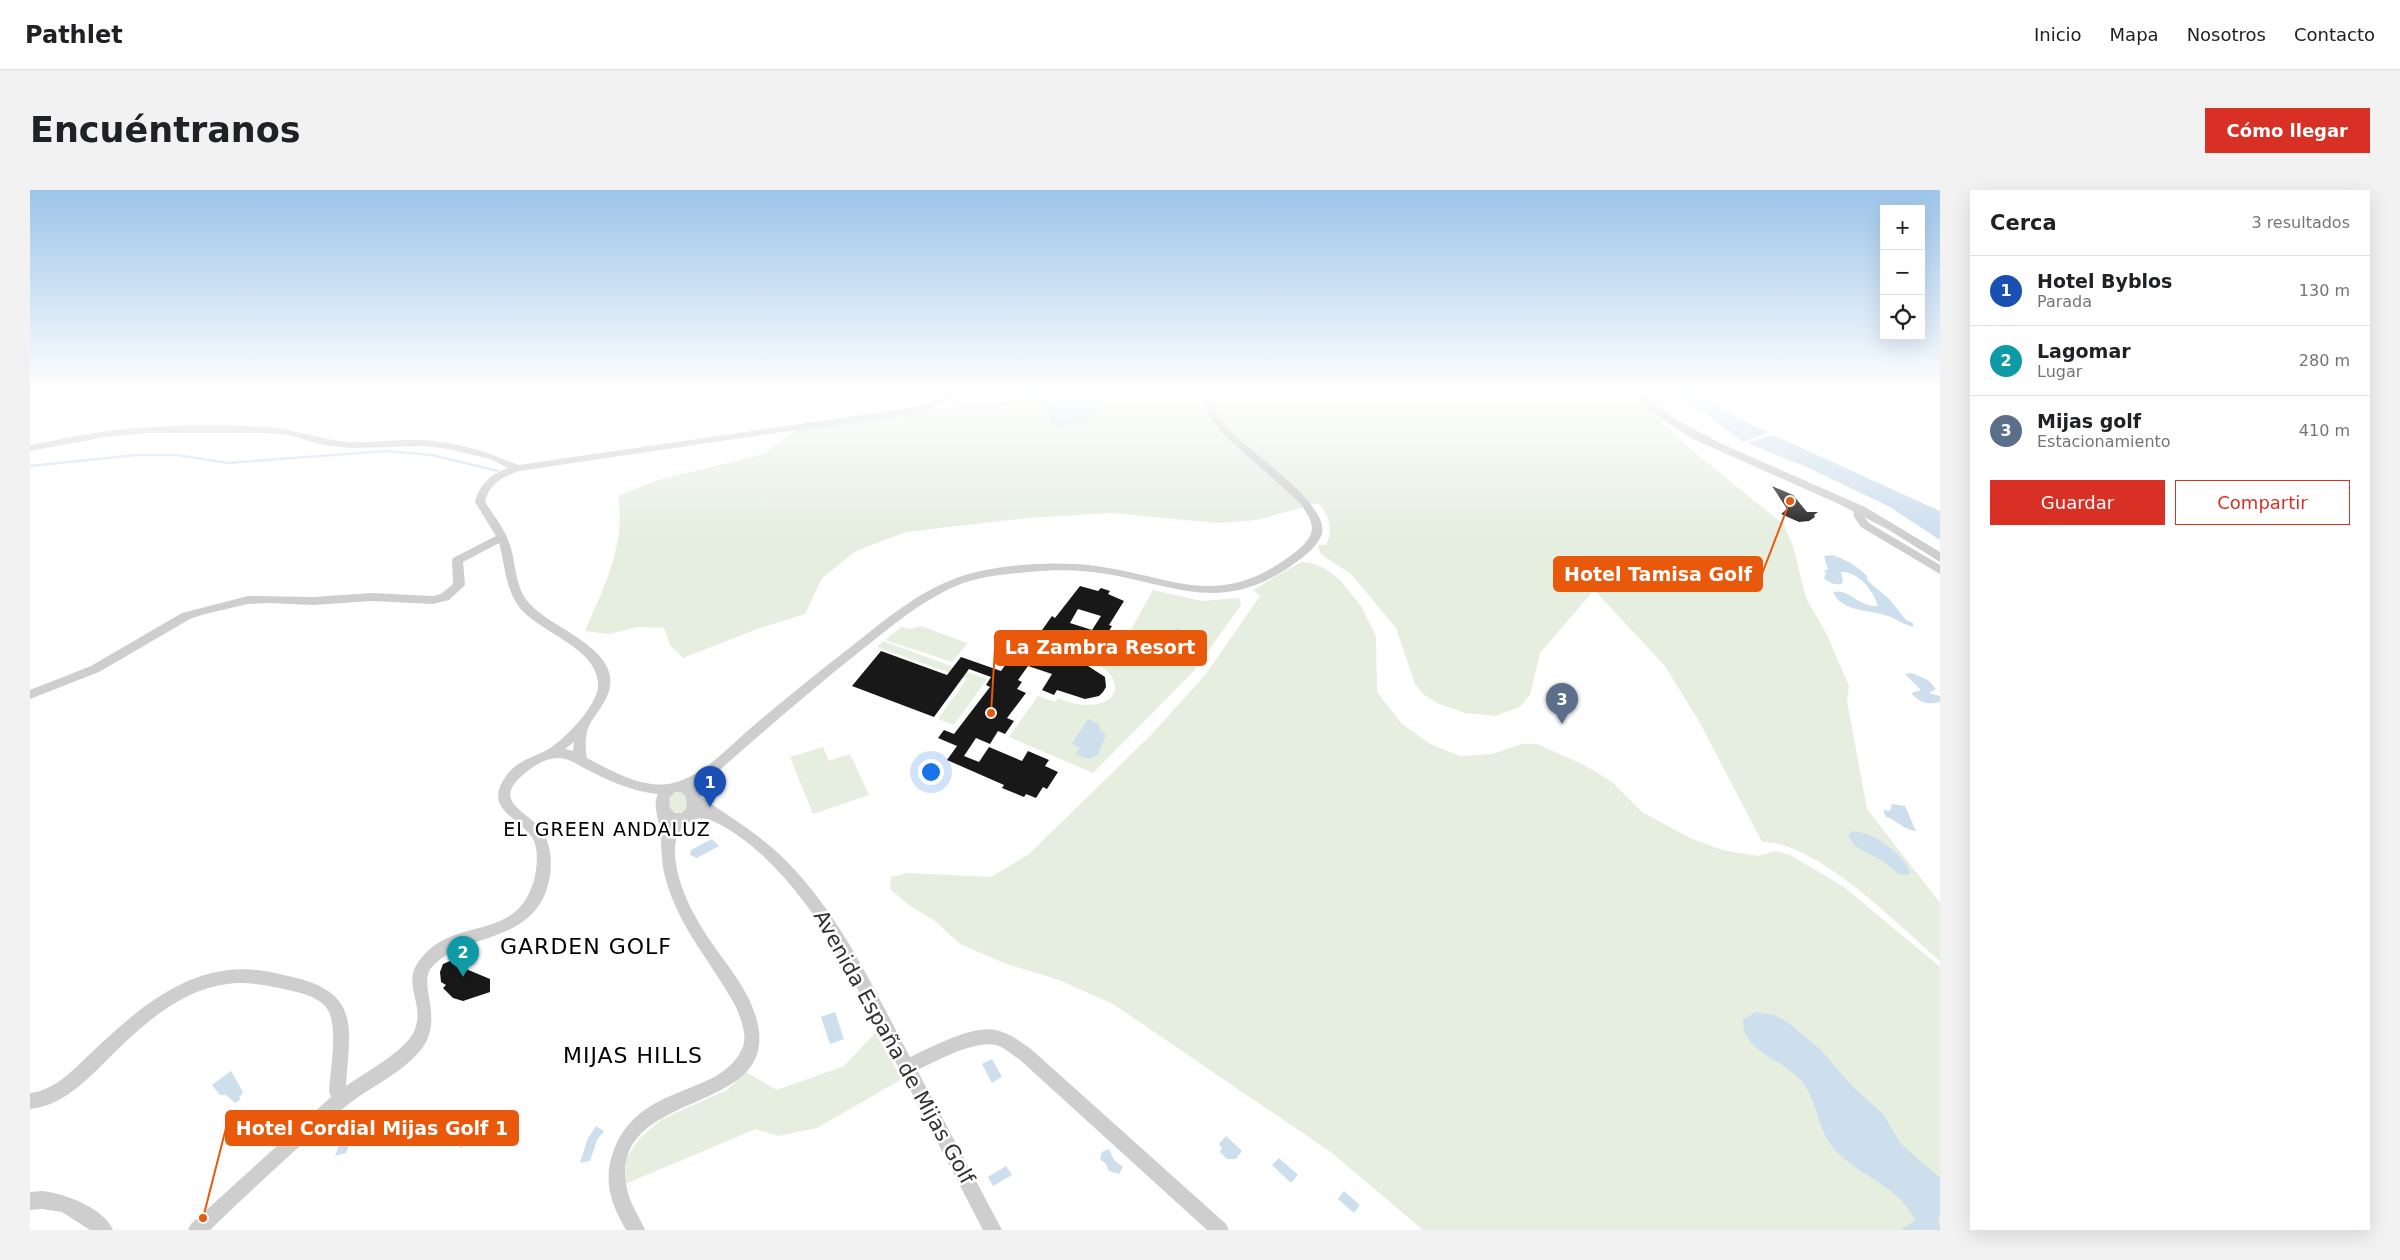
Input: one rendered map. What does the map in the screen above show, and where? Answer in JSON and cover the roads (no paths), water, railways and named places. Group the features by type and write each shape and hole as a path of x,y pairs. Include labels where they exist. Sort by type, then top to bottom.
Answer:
{"street":[{"path":"30,448 65,442"},
{"path":"321,442 352,446 423,443 448,446 493,457 511,470"},
{"path":"197,1230 340,1100 404,1054 416,1043 425,1029 426,1018 419,976 424,965 433,955 446,948 511,923 526,912 538,897 543,872 542,843 537,832 516,816 506,805 504,792 506,785 517,772 535,760 550,754 584,726 605,693 606,681 602,668 585,651 525,606 517,593 502,537 480,502 481,494 488,483 511,470 701,442"},
{"path":"668,837 685,816 697,787 707,773 790,700 893,619 923,597 945,586 993,572 1059,567 1112,572 1200,590 1229,589 1251,582 1287,564 1315,539 1318,529 1316,518 1310,508 1298,496 1237,442"},
{"path":"1712,442 1858,508 1940,558"},
{"path":"1858,508 1859,517 1865,525 1940,570"},
{"path":"30,695 95,669 186,616 222,606 268,599 313,601 372,597 414,600 445,597 459,585 457,560 502,537"},
{"path":"581,760 579,748 584,726"},
{"path":"550,754 565,754 633,784 655,789 675,788 690,792 694,798"},
{"path":"636,1230 617,1194 616,1171 622,1146 642,1120 656,1110 725,1078 749,1054 752,1041 751,1026 743,1003 690,922 675,890 668,866 668,837 661,800 675,788 707,773"},
{"name":"Avenida España de Mijas Golf","path":"694,798 773,855 804,888 824,914 846,950 993,1230"},
{"path":"665,814 673,818 702,812 716,815"},
{"path":"30,1101 36,1101 61,1090 76,1079 137,1019 160,1002 187,988 216,978 243,976 283,981 317,992 334,1004 341,1026 337,1091 340,1100"},
{"path":"907,1066 978,1037 991,1037 1006,1041 1025,1054 1220,1230"},
{"path":"30,1201 42,1200 72,1205 104,1230"}],"water":[{"path":"1787,442 1940,511 1940,540 1890,507 1807,467 1747,443"},
{"path":"1832,555 1851,563 1863,572 1867,576 1868,581 1889,599 1906,620 1913,623 1913,627 1888,616 1849,607 1837,599 1833,592 1839,591 1864,604 1878,606 1869,588 1859,578 1841,572 1843,583 1835,584 1824,578 1826,573 1824,570 1828,570 1824,556"},
{"path":"1176,628 1188,632 1199,631 1207,637 1206,640 1192,645 1198,652 1194,661 1180,662 1171,652 1174,644 1170,633"},
{"path":"1911,673 1928,680 1936,689 1929,693 1940,696 1940,702 1924,702 1911,693 1921,690 1905,674"},
{"path":"1088,719 1099,724 1100,731 1106,735 1098,755 1090,759 1075,754 1080,748 1072,744"},
{"path":"1892,804 1905,806 1916,831 1906,828 1886,817 1883,810 1890,811"},
{"path":"1852,831 1869,835 1886,844 1906,864 1910,872 1908,875 1899,874 1881,860 1855,846 1848,836"},
{"path":"712,839 719,846 697,858 690,855 691,850"},
{"path":"835,1012 844,1039 830,1044 821,1017"},
{"path":"1756,1012 1774,1015 1786,1021 1819,1048 1853,1087 1883,1114 1901,1144 1940,1178 1940,1214 1938,1215 1940,1230 1901,1230 1915,1220 1908,1209 1891,1191 1841,1156 1822,1129 1813,1101 1803,1083 1796,1075 1766,1055 1749,1040 1744,1031 1743,1019"},
{"path":"992,1059 1002,1077 992,1083 982,1064"},
{"path":"231,1071 243,1092 239,1098 241,1099 235,1103 226,1095 220,1095 212,1085"},
{"path":"466,1110 477,1110 479,1112 472,1127 470,1142 460,1148 459,1142 446,1131 450,1126 462,1122"},
{"path":"348,1120 357,1121 346,1153 335,1156"},
{"path":"596,1126 604,1131 597,1140 590,1161 580,1163 588,1138"},
{"path":"1226,1136 1242,1151 1236,1159 1227,1159 1220,1152 1222,1148 1219,1144"},
{"path":"1109,1149 1114,1160 1123,1167 1119,1174 1109,1171 1106,1164 1100,1159 1102,1152"},
{"path":"1279,1158 1298,1175 1291,1183 1272,1165"},
{"path":"1006,1166 1012,1175 993,1186 988,1177"},
{"path":"1344,1191 1360,1205 1354,1213 1338,1199"}],"waterway":[{"path":"30,466 136,455 177,455 228,463 385,451 432,455 498,471"}],"place":[{"name":"Hotel Tamisa Golf","path":"1790,501"},
{"name":"La Zambra Resort","path":"991,713"},
{"name":"Mijas golf","path":"1562,724"},
{"name":"Hotel Byblos","path":"710,807"},
{"name":"Lagomar","path":"463,977"},
{"name":"Hotel Cordial Mijas Golf 1","path":"203,1218"}],"district":[{"name":"EL GREEN ANDALUZ","path":"607,829"},
{"name":"GARDEN GOLF","path":"586,946"},
{"name":"MIJAS HILLS","path":"633,1055"}]}
